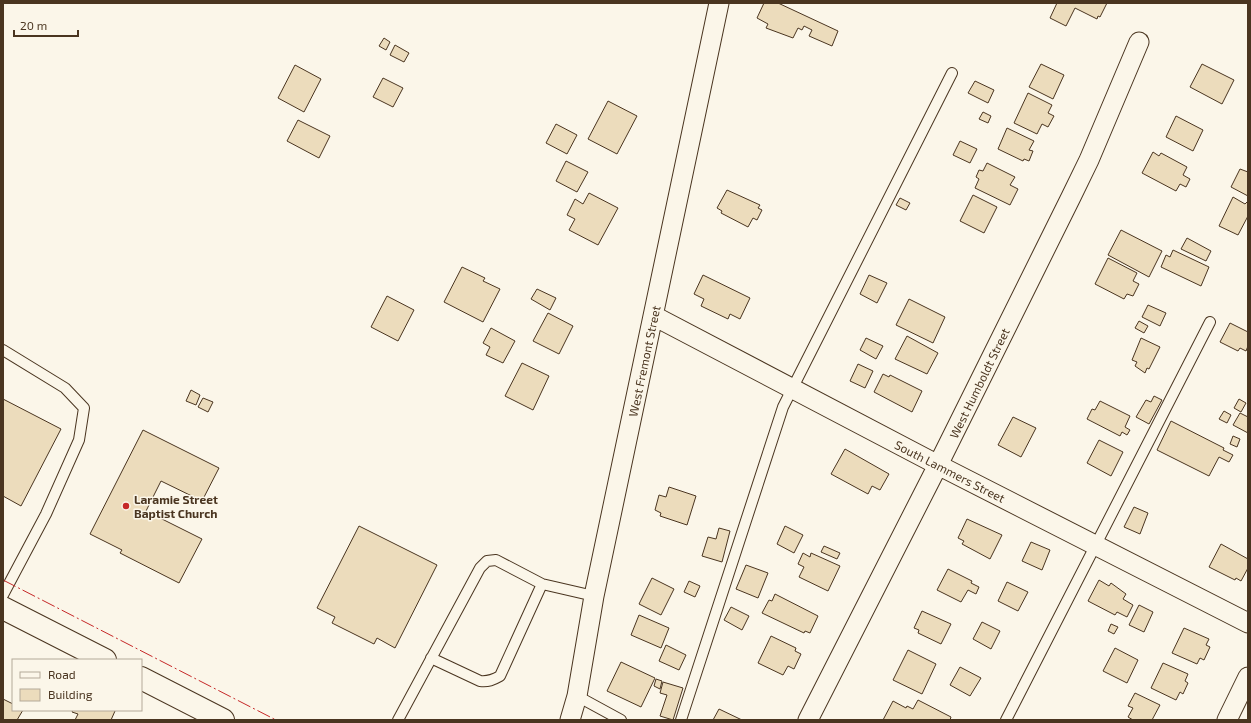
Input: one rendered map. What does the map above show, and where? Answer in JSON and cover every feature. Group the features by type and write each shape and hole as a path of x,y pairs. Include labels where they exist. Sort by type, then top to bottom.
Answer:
{"street":[{"name":"West Fremont Street","path":"570,720 577,696 594,596 719,3"},
{"name":"West Humboldt Street","path":"808,720 938,465 1089,160 1139,42"},
{"name":"South Lammers Street","path":"654,316 938,465 1248,623"},
{"path":"3,608 103,659"},
{"path":"1227,720 1248,677"},
{"path":"142,679 223,720"}],"lane":[{"path":"681,720 783,407 952,73"},
{"path":"1006,720 1210,322"},
{"path":"3,350 65,388 84,408 79,440 76,447 46,514 3,595"},
{"path":"398,720 480,568 487,561 496,560 542,584 594,596"},
{"path":"432,658 480,681 488,682 500,676 542,584"},
{"path":"577,696 621,720"}],"building":[{"path":"764,3 778,3 838,31 832,46 809,36 812,30 804,26 802,30 798,28 793,38 766,28 768,24 757,18"},
{"path":"1057,3 1107,3 1100,17 1098,16 1097,19 1075,8 1066,26 1050,18"},
{"path":"384,38 390,42 386,50 379,46"},
{"path":"395,45 409,53 404,62 390,55"},
{"path":"1041,64 1064,75 1053,99 1029,87"},
{"path":"1202,64 1234,80 1222,104 1190,87"},
{"path":"295,65 321,79 304,112 278,98"},
{"path":"383,78 403,88 393,107 373,97"},
{"path":"975,81 994,90 988,103 968,93"},
{"path":"1028,93 1052,105 1048,113 1054,116 1048,127 1042,124 1037,134 1014,123"},
{"path":"608,101 637,116 617,154 588,139"},
{"path":"983,112 991,116 988,123 979,119"},
{"path":"1176,116 1203,130 1193,151 1166,137"},
{"path":"298,120 330,136 319,158 287,141"},
{"path":"556,124 577,135 567,154 546,143"},
{"path":"1007,128 1034,141 1029,150 1033,151 1029,161 1024,159 1023,161 998,149"},
{"path":"960,141 977,149 970,163 953,155"},
{"path":"1153,152 1159,156 1161,153 1187,167 1183,175 1190,179 1186,187 1180,184 1176,191 1142,173"},
{"path":"566,161 588,172 577,192 556,181"},
{"path":"987,163 1015,177 1010,185 1018,189 1010,205 975,188 979,179 976,177 979,170 983,171"},
{"path":"1240,169 1248,172 1248,196 1231,187"},
{"path":"727,190 760,205 758,208 762,210 757,220 753,218 748,227 721,213 722,211 717,208"},
{"path":"589,193 618,208 598,245 569,230 575,219 567,215 575,199 583,204"},
{"path":"973,195 997,207 984,233 960,221"},
{"path":"1233,197 1245,204 1248,201 1248,216 1238,235 1219,226"},
{"path":"900,198 910,203 906,210 896,205"},
{"path":"1121,230 1162,251 1149,277 1108,255"},
{"path":"1187,238 1211,251 1206,261 1181,249"},
{"path":"1173,250 1209,267 1201,286 1161,267 1166,255 1170,257"},
{"path":"1108,258 1137,273 1133,281 1139,284 1133,296 1127,294 1124,299 1095,284"},
{"path":"462,267 485,278 483,281 500,289 483,322 444,302"},
{"path":"703,275 750,298 740,319 730,314 728,319 701,306 704,299 694,294"},
{"path":"869,275 887,283 877,303 860,294"},
{"path":"537,289 556,298 550,310 531,299"},
{"path":"387,296 414,310 398,341 371,327"},
{"path":"909,299 945,317 933,343 896,325"},
{"path":"1148,305 1166,313 1160,326 1142,317"},
{"path":"548,313 573,326 559,354 533,341"},
{"path":"1139,321 1148,326 1144,333 1135,328"},
{"path":"1230,323 1248,332 1248,346 1246,351 1240,348 1238,351 1220,342"},
{"path":"491,328 515,341 503,363 486,355 490,347 483,343"},
{"path":"907,336 938,353 927,374 895,359"},
{"path":"866,338 883,346 876,359 860,350"},
{"path":"1141,338 1160,347 1149,369 1147,368 1145,373 1135,366 1137,362 1132,360"},
{"path":"522,363 549,376 533,410 505,396"},
{"path":"858,364 873,371 865,388 850,381"},
{"path":"883,374 889,377 890,375 922,391 912,412 874,392"},
{"path":"191,390 200,395 196,405 186,401"},
{"path":"1154,396 1162,400 1149,424 1136,417 1146,400 1151,402"},
{"path":"203,398 213,402 208,412 198,407"},
{"path":"3,399 61,429 21,506 3,496"},
{"path":"1239,399 1246,403 1241,412 1234,408"},
{"path":"1100,401 1130,416 1125,427 1130,430 1127,435 1122,432 1120,436 1087,419 1092,409 1095,410"},
{"path":"1224,411 1231,415 1227,423 1219,419"},
{"path":"1240,413 1248,417 1248,433 1233,425"},
{"path":"1013,417 1036,428 1021,457 998,445"},
{"path":"1171,421 1224,448 1223,450 1233,455 1229,462 1219,457 1209,476 1157,450"},
{"name":"Laramie Street Baptist Church","path":"143,430 219,468 202,501 161,481 146,511 202,539 179,583 120,553 122,550 90,534"},
{"path":"1233,436 1240,439 1237,447 1230,444"},
{"path":"1099,440 1123,452 1111,476 1087,463"},
{"path":"845,449 889,474 880,490 872,486 868,494 831,474"},
{"path":"669,487 696,496 687,525 660,516 661,513 655,510 659,495 666,497"},
{"path":"1134,507 1148,513 1140,534 1124,527"},
{"path":"967,519 1002,535 990,559 962,544 964,541 958,538"},
{"path":"359,526 437,565 395,648 377,638 374,644 332,623 335,617 317,608"},
{"path":"785,526 803,535 794,553 777,544"},
{"path":"719,528 730,531 722,562 702,556 708,537 716,539"},
{"path":"1031,542 1050,550 1042,570 1022,561"},
{"path":"1221,544 1248,559 1248,568 1241,581 1236,578 1235,580 1209,567"},
{"path":"824,546 840,553 837,559 821,552"},
{"path":"803,553 810,557 811,553 840,566 828,591 799,577 804,567 798,564"},
{"path":"746,565 768,573 758,598 736,589"},
{"path":"948,569 972,581 971,583 979,587 976,594 968,590 961,602 937,590"},
{"path":"652,578 674,589 661,615 639,604"},
{"path":"1099,580 1109,586 1111,583 1126,594 1123,599 1133,605 1127,617 1117,612 1115,615 1088,601"},
{"path":"689,581 700,586 695,597 684,592"},
{"path":"1007,582 1028,592 1018,611 998,601"},
{"path":"775,594 818,616 810,633 805,631 804,633 762,613 769,600 772,601"},
{"path":"1139,605 1153,612 1144,632 1129,625"},
{"path":"731,607 749,616 742,630 724,620"},
{"path":"922,611 951,624 941,644 918,633 919,630 914,628"},
{"path":"639,615 669,628 661,648 631,635"},
{"path":"982,622 1000,631 991,649 973,639"},
{"path":"1111,624 1118,627 1114,634 1108,631"},
{"path":"1184,628 1209,639 1206,645 1210,647 1204,660 1200,658 1197,664 1172,653"},
{"path":"771,636 796,648 795,651 801,654 794,669 788,666 783,675 758,663"},
{"path":"666,645 686,655 679,670 659,661"},
{"path":"1115,648 1138,660 1127,683 1103,671"},
{"path":"908,650 936,664 922,694 893,680"},
{"path":"621,662 655,678 641,707 607,691"},
{"path":"1163,663 1188,674 1185,681 1188,683 1183,694 1180,692 1176,700 1151,688"},
{"path":"960,667 981,678 970,696 950,685"},
{"path":"656,679 662,681 660,689 654,686"},
{"path":"663,682 683,688 673,720 660,716 667,695 660,693"},
{"path":"1135,693 1160,705 1152,720 1133,720 1128,717 1133,708 1128,706"},
{"path":"3,699 12,704 12,711 22,711 17,720 3,720"},
{"path":"918,700 951,717 950,720 883,720 893,701 906,708 907,706 913,709"},
{"path":"719,709 742,720 713,720"},
{"path":"115,711 111,720 75,720 78,714 72,712"}],"power":[{"path":"3,580 276,720"}],"place":[{"name":"Laramie Street Baptist Church","path":"126,506"}]}
